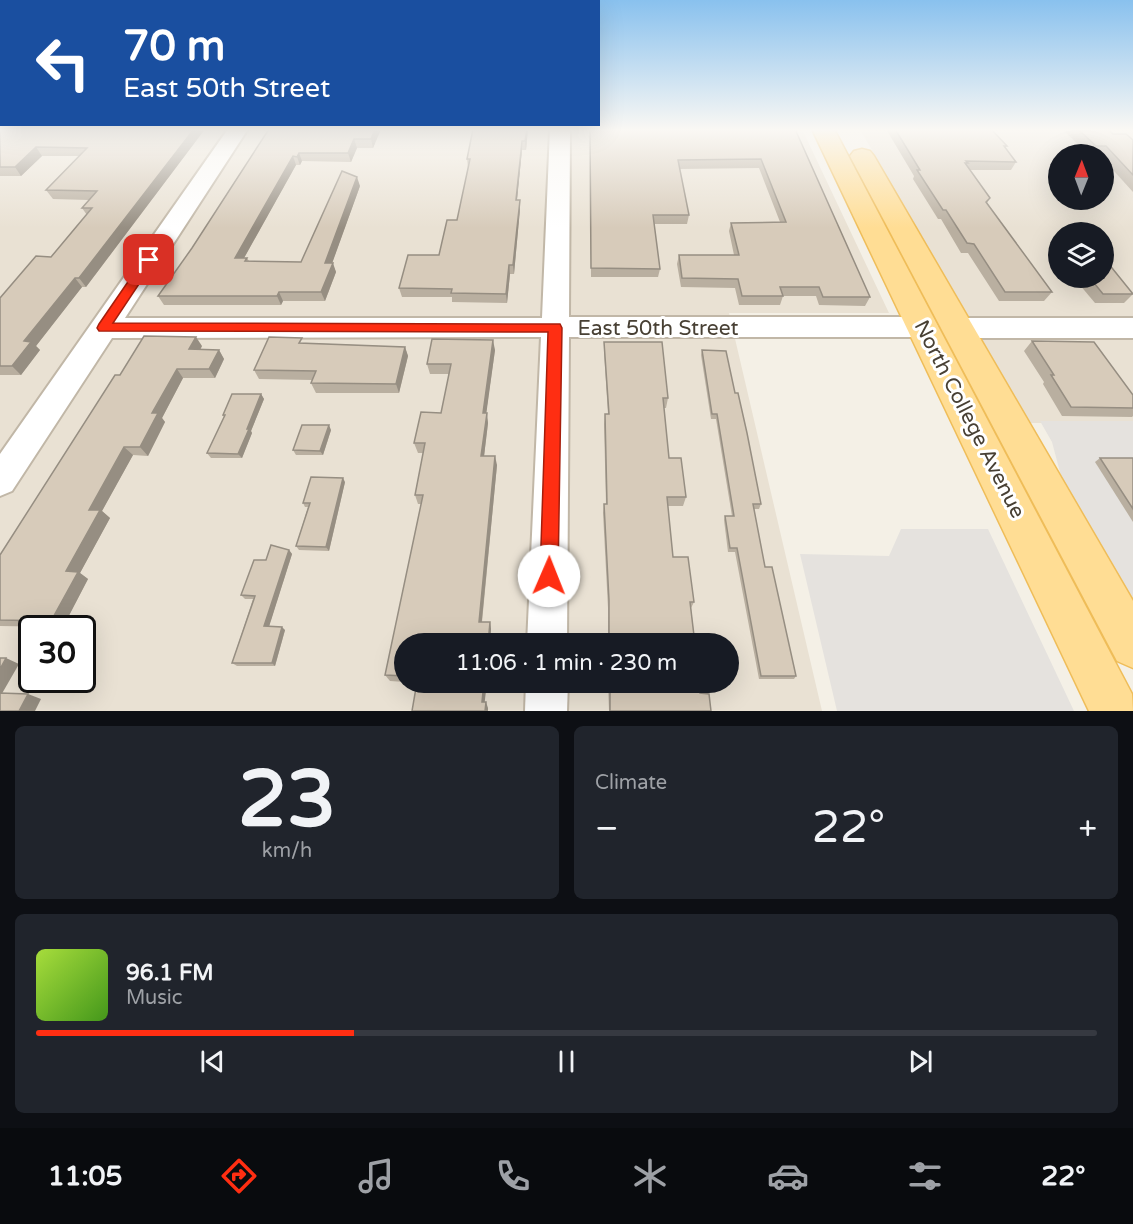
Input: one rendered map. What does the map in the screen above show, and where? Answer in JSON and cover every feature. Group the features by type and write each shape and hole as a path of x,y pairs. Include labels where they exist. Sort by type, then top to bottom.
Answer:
{"main road":[{"name":"North College Avenue","path":"843,162 940,328 1133,645"},
{"name":"North College Avenue","path":"862,162 1115,711"}],"street":[{"path":"0,481 215,162"},
{"path":"548,633 559,162"},
{"name":"East 50th Street","path":"103,328 1133,328"},
{"path":"546,711 547,693"}],"shaded area":[{"path":"0,162 818,162 889,313 729,313 822,711 0,711"},
{"path":"879,162 1048,162 1048,210 1114,210 1114,162 1133,162 1133,423 1025,423"},
{"path":"1040,421 1133,421 1133,601 1061,476 1052,442"},
{"path":"901,529 988,529 1074,711 837,711 800,554 889,556"}],"building":[{"path":"0,162 20,162 15,167 0,167"},
{"path":"73,162 168,162 79,278 75,278 24,341 31,342 12,366 0,366 0,298 36,256 51,257 92,208 82,208 97,191 46,190"},
{"path":"248,162 289,162 235,258 247,258 245,261 301,262 342,171 357,177 325,263 333,263 321,292 279,292 277,296 158,296"},
{"path":"469,162 520,162 516,200 520,200 513,265 509,265 506,294 451,293 452,289 399,288 408,255 439,255 447,220 457,220"},
{"path":"590,162 678,162 689,215 653,215 660,269 591,268"},
{"path":"762,162 810,162 870,297 823,297 819,287 780,287 783,296 742,296 738,279 682,278 679,255 739,255 731,223 786,222"},
{"path":"915,162 967,162 965,163 990,198 986,202 1052,292 1005,292 974,244 967,243 917,170 920,170"},
{"path":"1121,162 1133,162 1133,175"},
{"path":"1114,270 1133,294 1103,294 1098,288 1114,288"},
{"path":"144,336 196,337 189,349 219,350 209,369 177,369 152,413 158,413 140,447 124,447 89,510 100,510 66,571 78,572 54,615 18,615 18,620 0,620 0,555 115,375 120,375"},
{"path":"269,337 302,338 299,343 405,347 396,384 311,383 316,371 254,370"},
{"path":"432,339 493,340 483,413 487,413 481,456 495,456 479,622 490,622 489,633 394,633 394,675 385,675 423,495 415,495 425,443 414,443 421,412 441,413 451,364 427,364"},
{"path":"1032,341 1094,342 1133,395 1133,408 1071,407"},
{"path":"604,342 662,342 668,398 663,398 669,458 681,458 686,497 667,497 673,557 688,557 694,602 690,602 694,633 609,633 604,504 607,504 605,414 609,414"},
{"path":"702,350 726,351 735,393 738,393 761,504 753,504 765,567 772,567 796,676 761,676 737,548 730,548 725,516 734,516 717,414 712,414"},
{"path":"232,394 261,394 247,429 249,429 238,454 207,453 225,415 223,415"},
{"path":"302,425 329,425 320,451 293,450"},
{"path":"1100,458 1133,458 1133,509"},
{"path":"311,477 343,478 326,547 296,546 310,503 303,503"},
{"path":"271,545 289,550 264,626 282,627 272,663 232,663 255,596 241,595 254,560 266,560"},
{"path":"0,658 6,658 0,669"},
{"path":"0,693 28,694 19,711 0,711"},
{"path":"415,693 483,693 482,702 486,702 485,711 412,711"},
{"path":"610,693 700,693 709,694 711,711 610,711"}],"route":[{"path":"149,260 103,328 555,328 549,576"}]}
